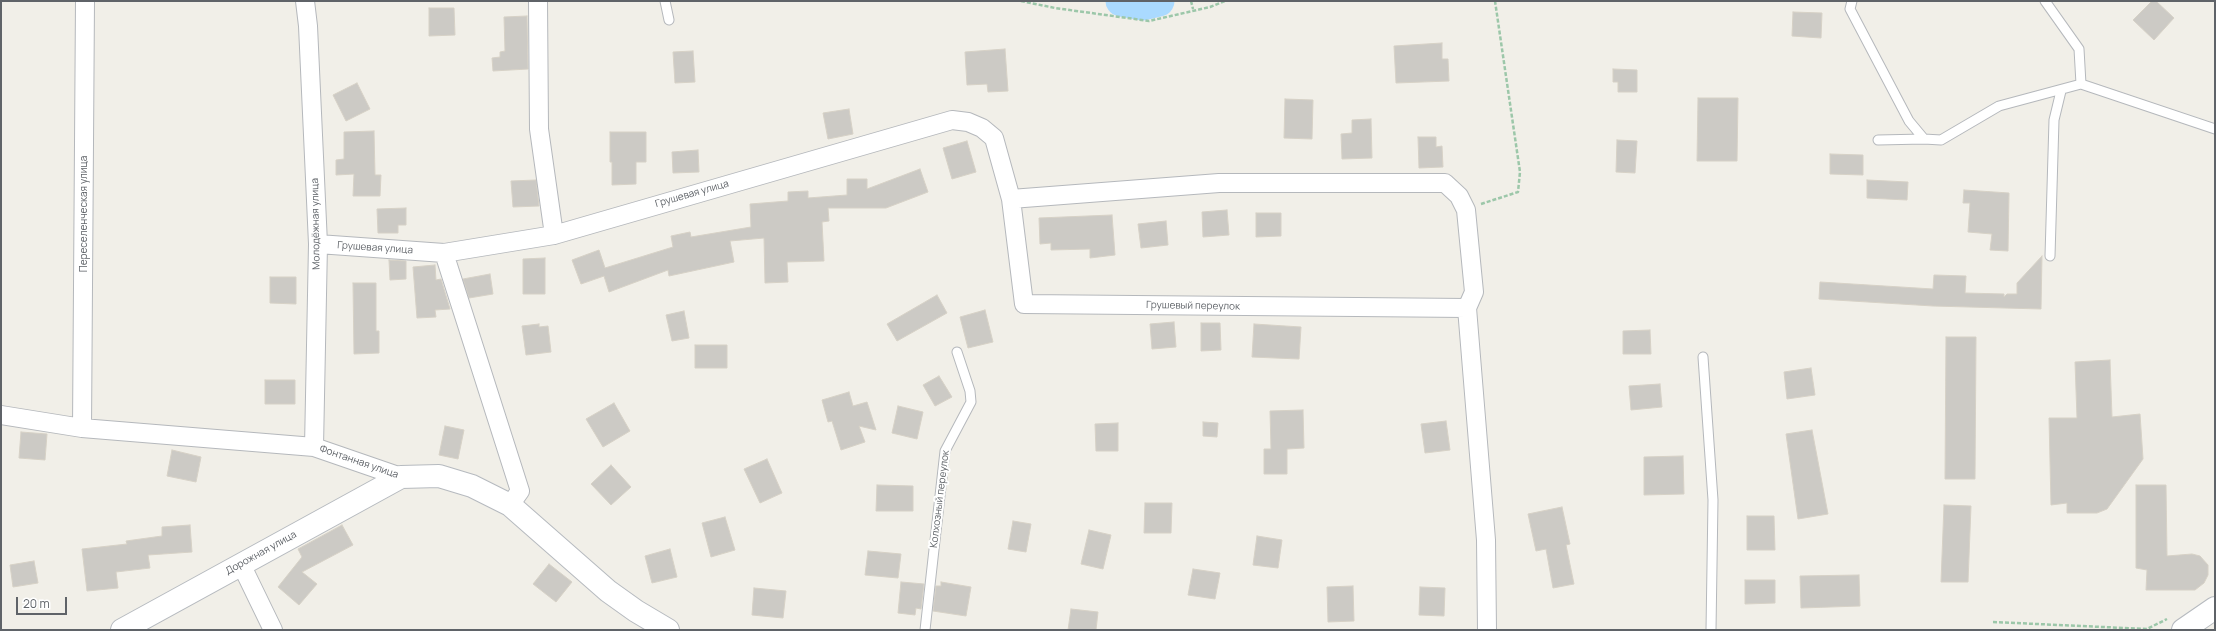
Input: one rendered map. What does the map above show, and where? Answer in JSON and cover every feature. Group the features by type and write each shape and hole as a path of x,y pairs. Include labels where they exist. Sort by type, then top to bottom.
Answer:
{"main road":[{"name":"Фонтанная улица","path":"401,477 439,476 472,486 510,505 608,591 636,611 668,630"},
{"name":"Дорожная улица","path":"122,630 401,477"},
{"path":"2178,623 2215,608"}],"street":[{"name":"Переселенческая улица","path":"82,428 85,1"},
{"name":"Молодёжная улица","path":"305,1 308,26 318,244 314,447"},
{"path":"538,1 539,129 554,235"},
{"name":"Грушевая улица","path":"318,244 444,253 554,235 952,120 968,122 982,128 994,138 1011,199"},
{"path":"1011,199 1219,183 1445,183 1459,196 1466,210 1474,292 1467,308 1486,540 1487,630"},
{"name":"Грушевый переулок","path":"1011,199 1024,304 1467,308"},
{"path":"444,253 520,491 510,505"},
{"name":"Фонтанная улица","path":"1,416 82,428 314,447 401,477"},
{"path":"241,564 273,630"}],"lane":[{"path":"665,1 669,20"},
{"path":"1852,1 1850,10 1909,121 1924,139"},
{"path":"2045,1 2079,48 2081,84"},
{"path":"1878,140 1941,140 1999,106 2081,84 2215,129"},
{"path":"2050,256 2054,120 2061,90"},
{"name":"Колхозный переулок","path":"925,630 945,451 950,439 971,402 970,391 957,352"},
{"path":"1704,357 1714,500 1711,630"}],"path":[{"path":"1021,1 1055,8 1150,21 1210,7 1225,1"},
{"path":"1191,1 1193,9"},
{"path":"1466,210 1518,192 1520,172 1495,1"},
{"path":"1993,622 2147,628 2178,623"}],"building":[{"path":"2152,1 2156,1 2174,18 2154,40 2133,20"},
{"path":"429,8 454,8 455,35 429,36"},
{"path":"1793,12 1822,13 1821,38 1792,36"},
{"path":"527,16 528,69 493,71 492,58 500,57 500,52 505,51 504,17"},
{"path":"1442,43 1442,59 1448,59 1449,81 1396,83 1394,46"},
{"path":"1005,49 1008,91 988,92 987,84 967,85 965,52"},
{"path":"693,51 695,82 675,83 673,52"},
{"path":"1613,69 1637,70 1637,92 1618,92 1618,82 1613,82"},
{"path":"357,83 370,109 346,121 333,95"},
{"path":"1698,98 1738,98 1737,161 1697,161"},
{"path":"1285,99 1313,100 1312,139 1284,138"},
{"path":"849,109 853,134 828,139 823,113"},
{"path":"1371,119 1372,158 1342,159 1341,134 1352,133 1352,120"},
{"path":"374,131 375,175 381,175 380,196 353,196 354,174 336,175 336,160 344,159 344,132"},
{"path":"610,132 646,132 646,162 636,162 636,184 612,185"},
{"path":"1418,137 1436,137 1436,147 1442,146 1443,167 1419,168"},
{"path":"1617,140 1637,141 1635,173 1616,172"},
{"path":"967,141 976,172 952,179 943,148"},
{"path":"698,150 699,172 673,173 672,152"},
{"path":"1830,154 1863,155 1863,175 1830,174"},
{"path":"920,169 928,192 886,208 828,208 829,221 822,222 824,261 787,262 788,282 765,283 764,238 730,241 734,262 669,276 668,270 609,292 604,276 581,284 572,260 599,250 605,268 673,247 671,236 690,232 691,237 751,227 750,204 788,201 788,192 808,191 808,198 847,195 847,179 867,179 867,189"},
{"path":"536,180 539,206 513,207 511,181"},
{"path":"1867,180 1908,182 1907,200 1867,198"},
{"path":"1964,190 2009,193 2008,251 1990,250 1992,234 1968,232 1970,203 1963,203"},
{"path":"406,208 406,225 398,225 398,233 378,233 377,209"},
{"path":"1227,210 1229,235 1203,237 1202,212"},
{"path":"1256,213 1281,213 1281,236 1256,237"},
{"path":"1112,215 1115,255 1090,258 1090,249 1051,250 1051,243 1040,244 1039,218"},
{"path":"1166,221 1168,245 1141,248 1138,224"},
{"path":"2042,256 2041,309 1933,306 1819,299 1820,282 1933,289 1934,275 1966,276 1965,293 2004,294 2004,297 2007,294 2017,294 2017,283"},
{"path":"545,258 545,294 523,294 523,259"},
{"path":"389,260 406,261 406,279 390,280"},
{"path":"435,265 436,280 441,279 450,309 435,310 436,317 417,318 413,267"},
{"path":"490,274 493,294 469,298 463,279"},
{"path":"270,277 296,277 296,304 270,303"},
{"path":"353,283 376,283 376,331 379,331 379,353 354,354"},
{"path":"937,295 947,313 897,341 887,324"},
{"path":"985,310 993,342 968,348 960,317"},
{"path":"684,311 689,338 672,341 666,315"},
{"path":"1174,322 1176,347 1152,349 1150,324"},
{"path":"1201,323 1220,323 1221,350 1201,351"},
{"path":"539,324 539,327 548,326 551,352 526,355 522,326"},
{"path":"1254,324 1301,327 1299,359 1252,357"},
{"path":"1650,330 1651,354 1623,354 1623,331"},
{"path":"1946,337 1976,337 1975,479 1945,479"},
{"path":"695,345 727,345 727,368 695,368"},
{"path":"2110,360 2112,417 2140,414 2143,459 2107,509 2097,513 2067,513 2067,503 2051,505 2049,418 2077,418 2075,362"},
{"path":"1811,368 1815,395 1787,399 1784,372"},
{"path":"939,376 952,397 935,406 923,385"},
{"path":"265,380 295,380 295,404 265,404"},
{"path":"1660,384 1662,407 1631,410 1629,386"},
{"path":"849,392 853,406 867,402 876,430 859,426 865,442 841,450 832,421 828,422 822,400"},
{"path":"614,403 630,431 603,447 586,419"},
{"path":"898,406 923,412 917,439 892,433"},
{"path":"1303,410 1304,448 1287,449 1287,474 1264,474 1264,449 1271,449 1270,411"},
{"path":"1446,421 1450,450 1425,453 1421,424"},
{"path":"1203,422 1218,423 1217,437 1203,436"},
{"path":"1118,423 1118,451 1096,451 1095,424"},
{"path":"445,426 464,430 458,459 439,455"},
{"path":"1812,430 1828,514 1798,519 1786,434"},
{"path":"21,432 47,434 45,460 19,458"},
{"path":"172,450 201,457 196,482 167,476"},
{"path":"1683,456 1684,494 1644,495 1644,457"},
{"path":"767,459 782,493 760,503 744,469"},
{"path":"611,465 631,487 611,505 591,484"},
{"path":"877,485 913,486 913,511 876,511"},
{"path":"2136,485 2166,485 2167,556 2192,554 2200,556 2208,565 2208,575 2204,583 2195,590 2146,590 2147,570 2136,568"},
{"path":"1145,503 1172,503 1171,533 1144,533"},
{"path":"1944,505 1971,506 1968,582 1941,582"},
{"path":"1562,507 1570,544 1566,545 1574,584 1553,588 1546,549 1536,551 1528,514"},
{"path":"1747,516 1774,516 1775,550 1747,550"},
{"path":"725,517 735,550 711,557 702,523"},
{"path":"1013,521 1031,524 1026,552 1008,549"},
{"path":"190,525 192,552 148,555 150,568 116,572 118,588 87,591 82,549 127,544 126,541 162,536 162,527"},
{"path":"342,525 353,545 302,572 317,584 299,605 278,587 302,557 298,549"},
{"path":"1089,530 1111,535 1103,569 1081,564"},
{"path":"1257,536 1282,540 1278,568 1253,565"},
{"path":"670,549 677,577 652,583 645,556"},
{"path":"868,551 901,554 898,578 865,575"},
{"path":"34,561 38,583 13,587 10,565"},
{"path":"549,564 572,582 556,602 533,584"},
{"path":"1193,569 1220,573 1215,599 1188,595"},
{"path":"1859,575 1860,606 1801,608 1800,576"},
{"path":"1745,580 1775,580 1775,603 1745,604"},
{"path":"901,582 924,584 921,609 916,608 915,615 898,613"},
{"path":"941,582 971,587 966,616 933,611 936,586 941,586"},
{"path":"1353,586 1354,621 1328,622 1327,587"},
{"path":"1420,587 1445,588 1444,616 1419,615"},
{"path":"754,588 786,591 783,618 752,615"},
{"path":"1071,609 1098,612 1096,630 1068,630"}],"waterway":[{"path":"1121,1 1143,5 1159,1"}]}
